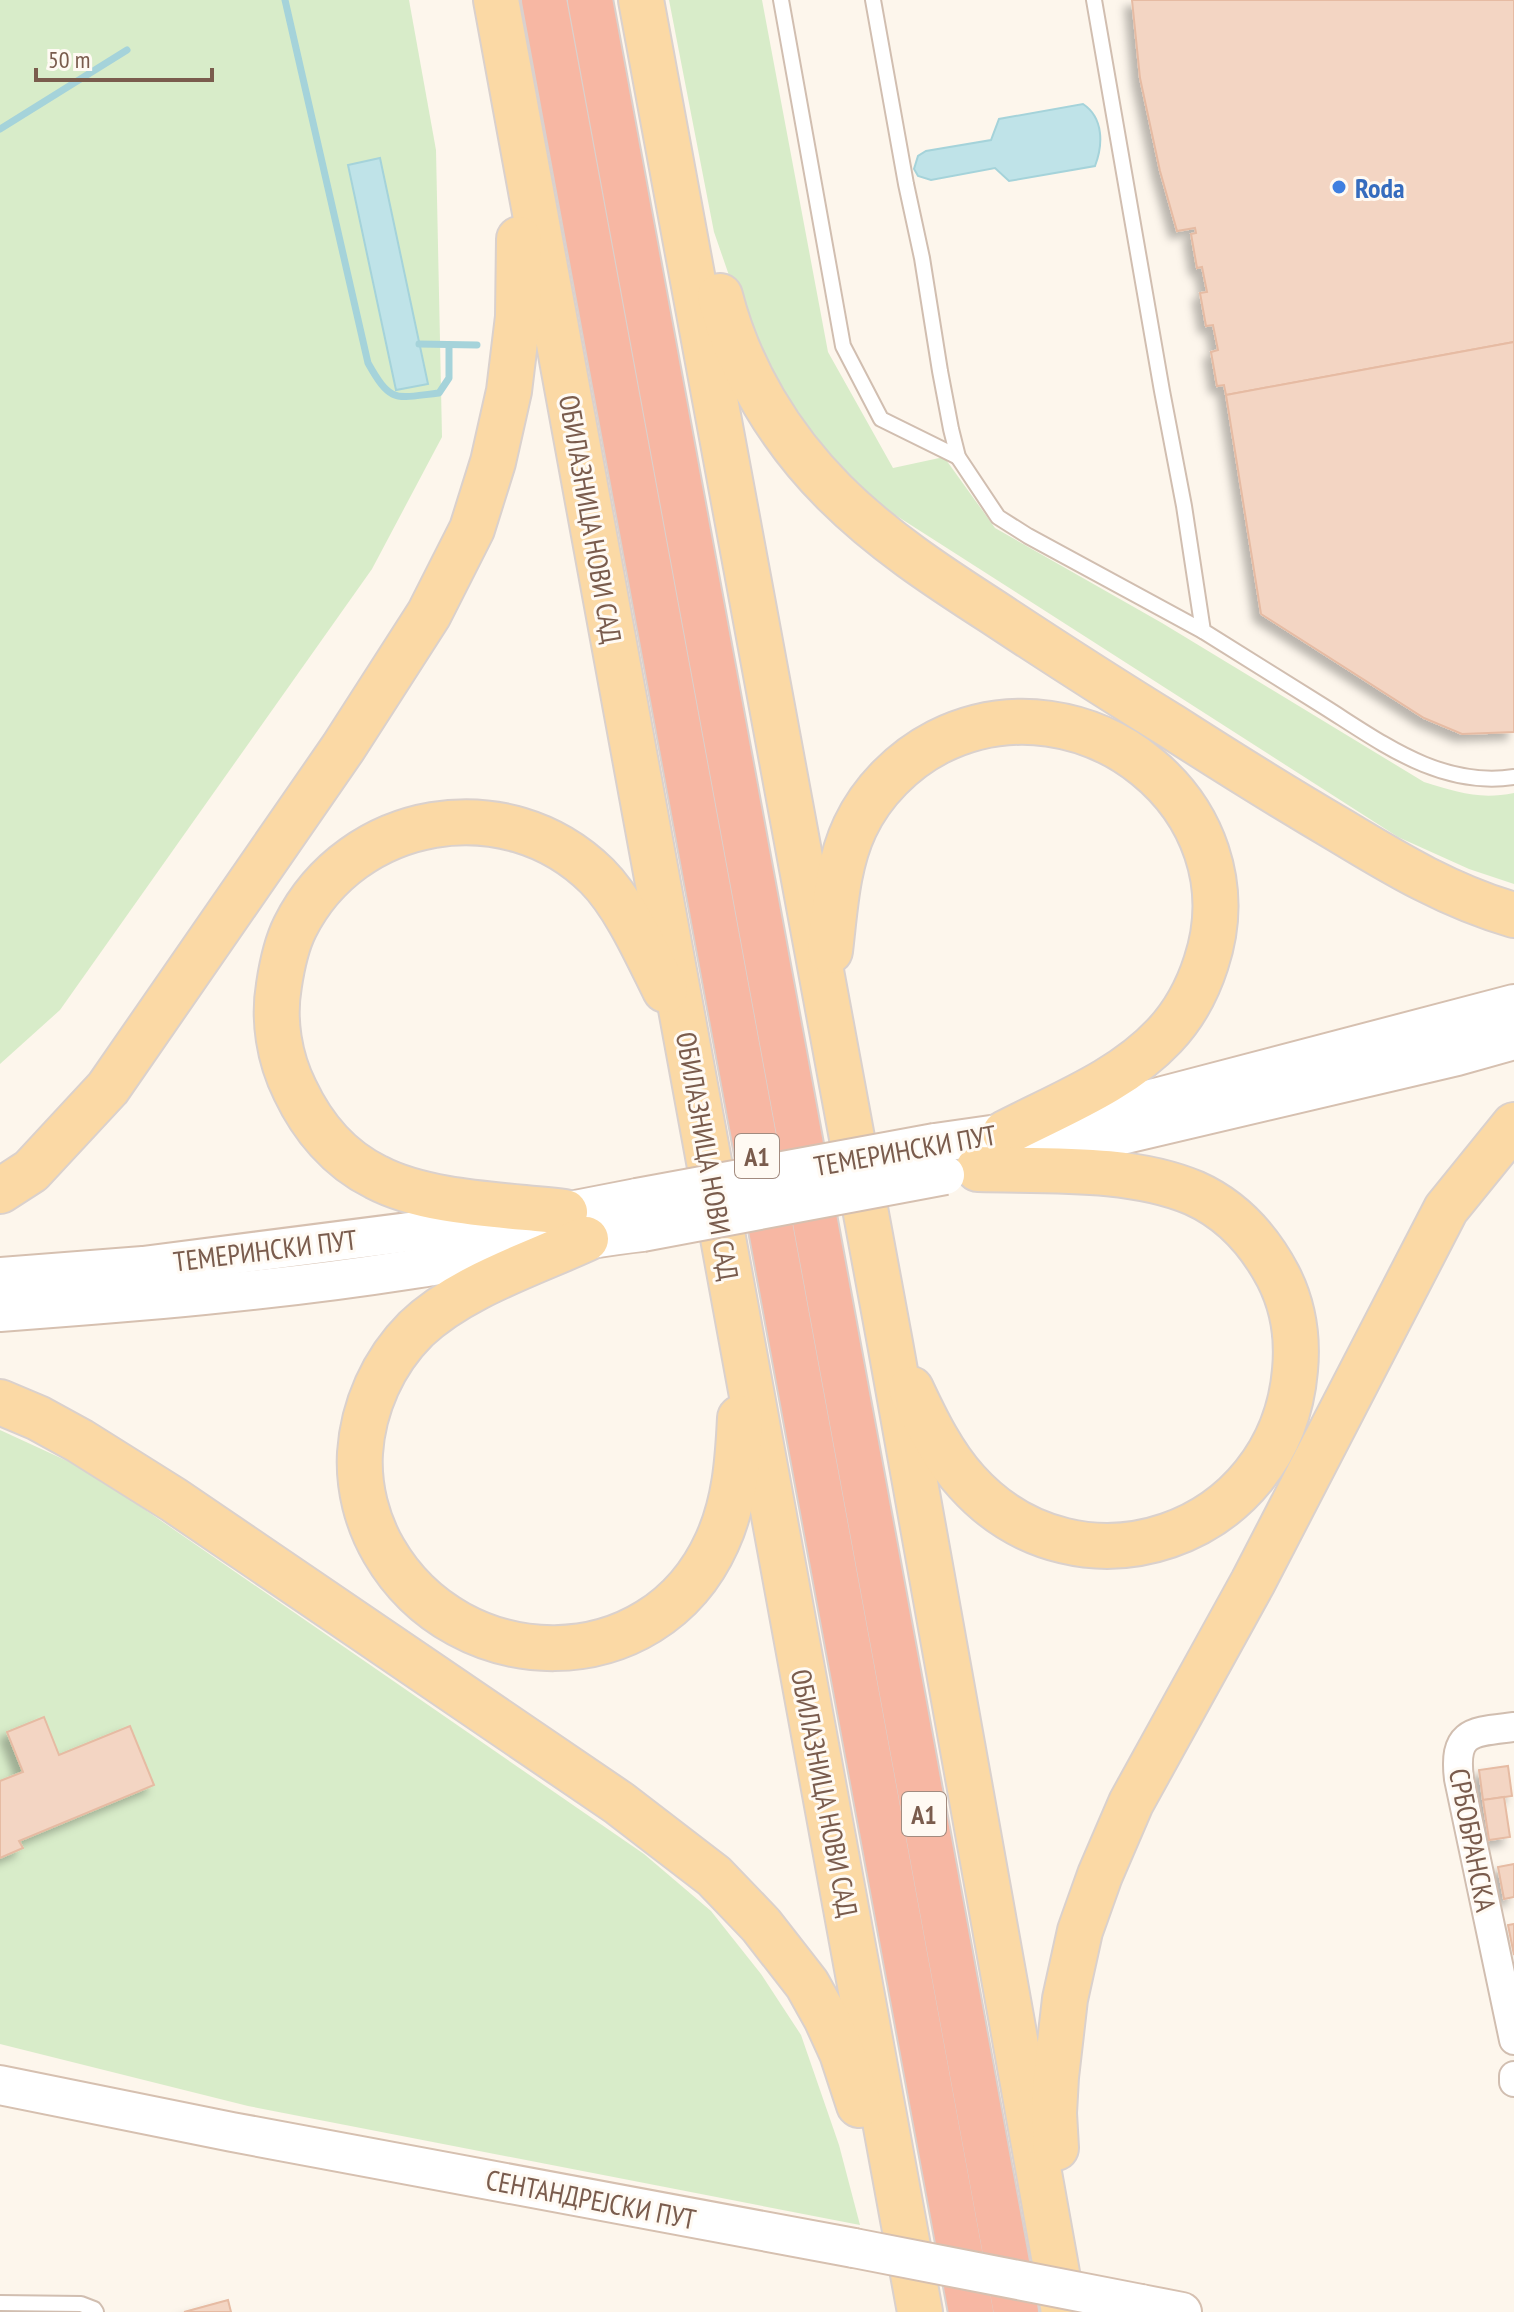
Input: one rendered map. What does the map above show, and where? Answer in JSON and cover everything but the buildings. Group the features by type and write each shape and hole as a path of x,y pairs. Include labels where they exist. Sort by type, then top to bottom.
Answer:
{"highway":[{"name":"A1","path":"544,0 971,2312"},
{"name":"A1","path":"590,0 1016,2312"}],"main road":[{"name":"ОБИЛАЗНИЦА НОВИ САД","path":"496,0 920,2312"},
{"path":"641,0 890,1343 1064,2312"},
{"path":"0,1191 31,1171 108,1088 343,748 429,614 472,529 493,462 509,391 518,317 521,139"},
{"path":"674,168 713,271 732,335 753,382 794,447 857,514 912,560 1296,805 1417,876 1481,906 1514,915"},
{"path":"825,995 838,887 848,846 855,827 875,795 910,760 930,746 961,732 1025,721 1065,725 1090,733 1113,743 1143,763 1182,804 1203,844 1209,865 1215,913 1213,936 1201,979 1180,1017 1139,1058 1113,1076 1005,1133"},
{"path":"576,1225 396,1186 359,1168 335,1147 313,1123 296,1093 283,1059 277,1014 278,993 287,948 295,928 331,877 382,841 406,831 452,821 498,824 518,829 559,847 597,876 614,896 686,1031"},
{"name":"ТЕМЕРИНСКИ ПУТ","path":"952,1162 1005,1133 1140,1102 1514,1004"},
{"name":"ТЕМЕРИНСКИ ПУТ","path":"0,1277 576,1225 640,1215 952,1162 1442,1059 1514,1040"},
{"path":"1055,2267 1058,2195 1054,2113 1057,2050 1080,1931 1100,1875 1131,1803 1247,1594 1446,1209 1514,1125"},
{"path":"890,1343 927,1421 966,1481 1004,1515 1038,1532 1084,1546 1117,1547 1167,1537 1205,1519 1242,1489 1271,1452 1286,1419 1293,1394 1296,1340 1288,1300 1271,1262 1247,1230 1222,1209 1178,1188 1145,1179 952,1162"},
{"path":"576,1225 499,1278 432,1315 396,1353 373,1394 362,1429 361,1444 361,1477 366,1511 390,1561 411,1589 440,1614 489,1639 512,1645 556,1649 594,1644 621,1636 665,1608 705,1564 725,1522 737,1469 742,1351"},
{"name":"ТЕМЕРИНСКИ ПУТ","path":"0,1312 262,1290 407,1270 576,1225"},
{"path":"0,1402 80,1441 174,1500 619,1803 714,1876 785,1953 826,2018 857,2098 878,2177 903,2223"},
{"name":"СЕНТАНДРЕЈСКИ ПУТ","path":"0,2085 232,2132 1182,2312"}],"street":[{"name":"СРБОБРАНСКА","path":"1514,1727 1476,1732 1461,1743 1456,1758 1514,2040"}],"lane":[{"path":"781,0 843,346 881,419 958,457"},
{"path":"873,0 951,429 958,457 998,517 1203,631 1401,755 1449,774 1495,779 1514,777"},
{"path":"1094,0 1184,506 1203,631"},
{"path":"0,2303 81,2304 96,2312"}],"green space":[{"path":"0,0 409,0 436,150 442,437 372,569 60,1010 0,1064"},
{"path":"669,0 762,0 828,352 893,468 944,457 995,528 1162,623 1424,782 1479,795 1514,793 1514,884 1469,869 1398,837 889,511 820,452 761,368 714,232"},
{"path":"0,1430 89,1471 644,1854 711,1911 761,1974 801,2035 839,2145 860,2225 248,2106 0,2044"}],"water":[{"path":"1083,104 1095,117 1100,132 1095,166 1009,181 995,168 931,180 918,176 914,169 918,156 926,151 991,140 999,119"},
{"path":"380,158 428,384 396,390 348,165"}],"waterway":[{"path":"285,0 368,363 383,386 396,395 439,393 449,378 449,345"},
{"path":"0,129 127,50"},
{"path":"419,344 477,345"}],"place":[{"name":"Roda","path":"1339,187"}]}
